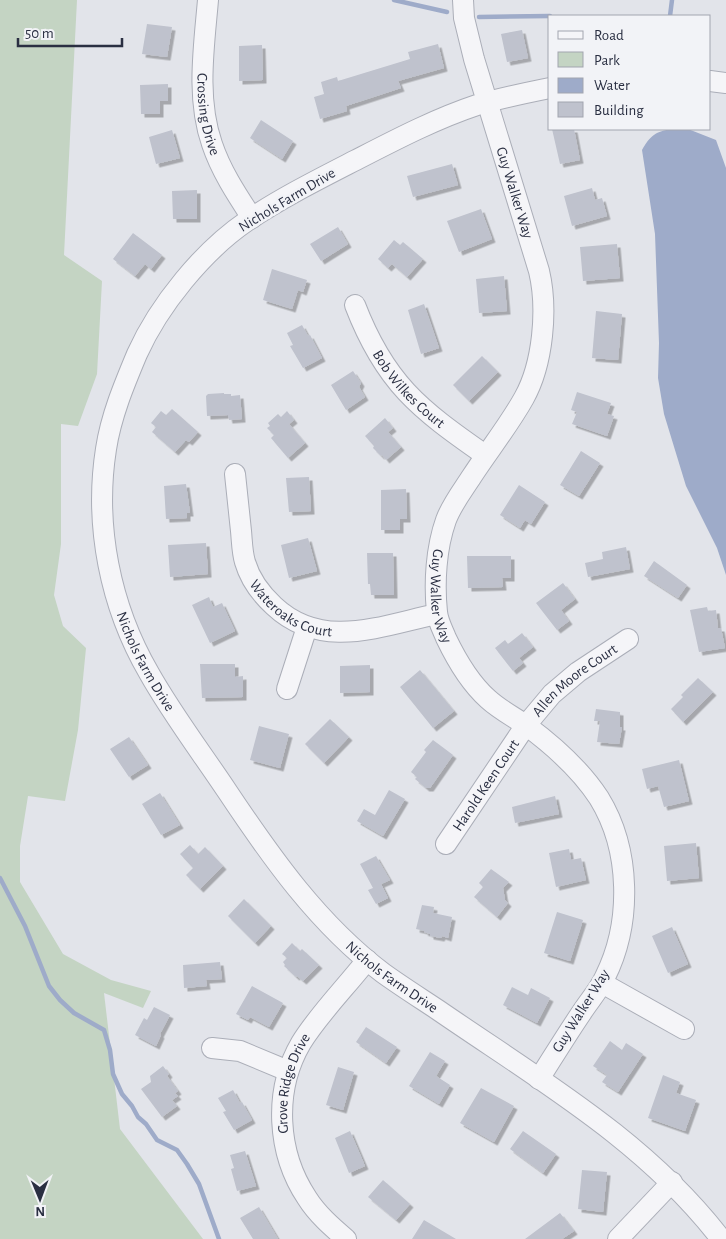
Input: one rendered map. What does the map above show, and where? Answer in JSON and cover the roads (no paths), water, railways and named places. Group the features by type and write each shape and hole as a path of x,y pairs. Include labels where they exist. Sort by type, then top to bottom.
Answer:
{"street":[{"name":"Crossing Drive","path":"208,0 203,68 206,122 212,145 223,169 252,218"},
{"name":"Guy Walker Way","path":"462,0 469,39 486,102 539,271 542,285 543,312 538,362 531,383 513,416 485,455 446,520 437,560 437,614 451,649 476,686 488,699 565,756 586,780 610,819 619,846 623,872 623,915 613,956 602,982 539,1079"},
{"path":"711,80 726,83"},
{"name":"Nichols Farm Drive","path":"548,88 486,102 429,124 296,192 252,218 221,243 178,288 144,340 132,366 112,423 103,473 102,521 106,554 109,572 124,621 149,675 274,858 316,910 335,931 384,974 590,1114 636,1150 672,1182 721,1239"},
{"name":"Bob Wilkes Court","path":"356,305 366,333 375,350 400,386 430,416 485,455"},
{"name":"Wateroaks Court","path":"235,474 244,560 254,583 270,603 292,621 328,632 349,632 437,614"},
{"path":"287,689 307,627"},
{"name":"Allen Moore Court","path":"526,726 552,694 578,672 628,639"},
{"name":"Harold Keen Court","path":"446,844 526,726"},
{"name":"Grove Ridge Drive","path":"346,1239 323,1218 308,1200 291,1170 284,1146 282,1103 288,1071 292,1059 302,1042 367,960"},
{"path":"602,982 684,1029"},
{"path":"212,1048 240,1051 288,1071"},
{"path":"618,1239 672,1182"}],"water":[{"path":"691,130 716,140 726,168 726,575 717,548 686,486 664,414 658,378 659,343 655,234 642,150 654,135 662,131"}],"waterway":[{"path":"394,0 447,12"},
{"path":"670,15 672,0"},
{"path":"479,17 548,16"},
{"path":"0,878 25,926 49,986 74,1013 104,1030 110,1050 113,1074 122,1094 157,1140 177,1150 187,1164 199,1184 219,1239"}]}
